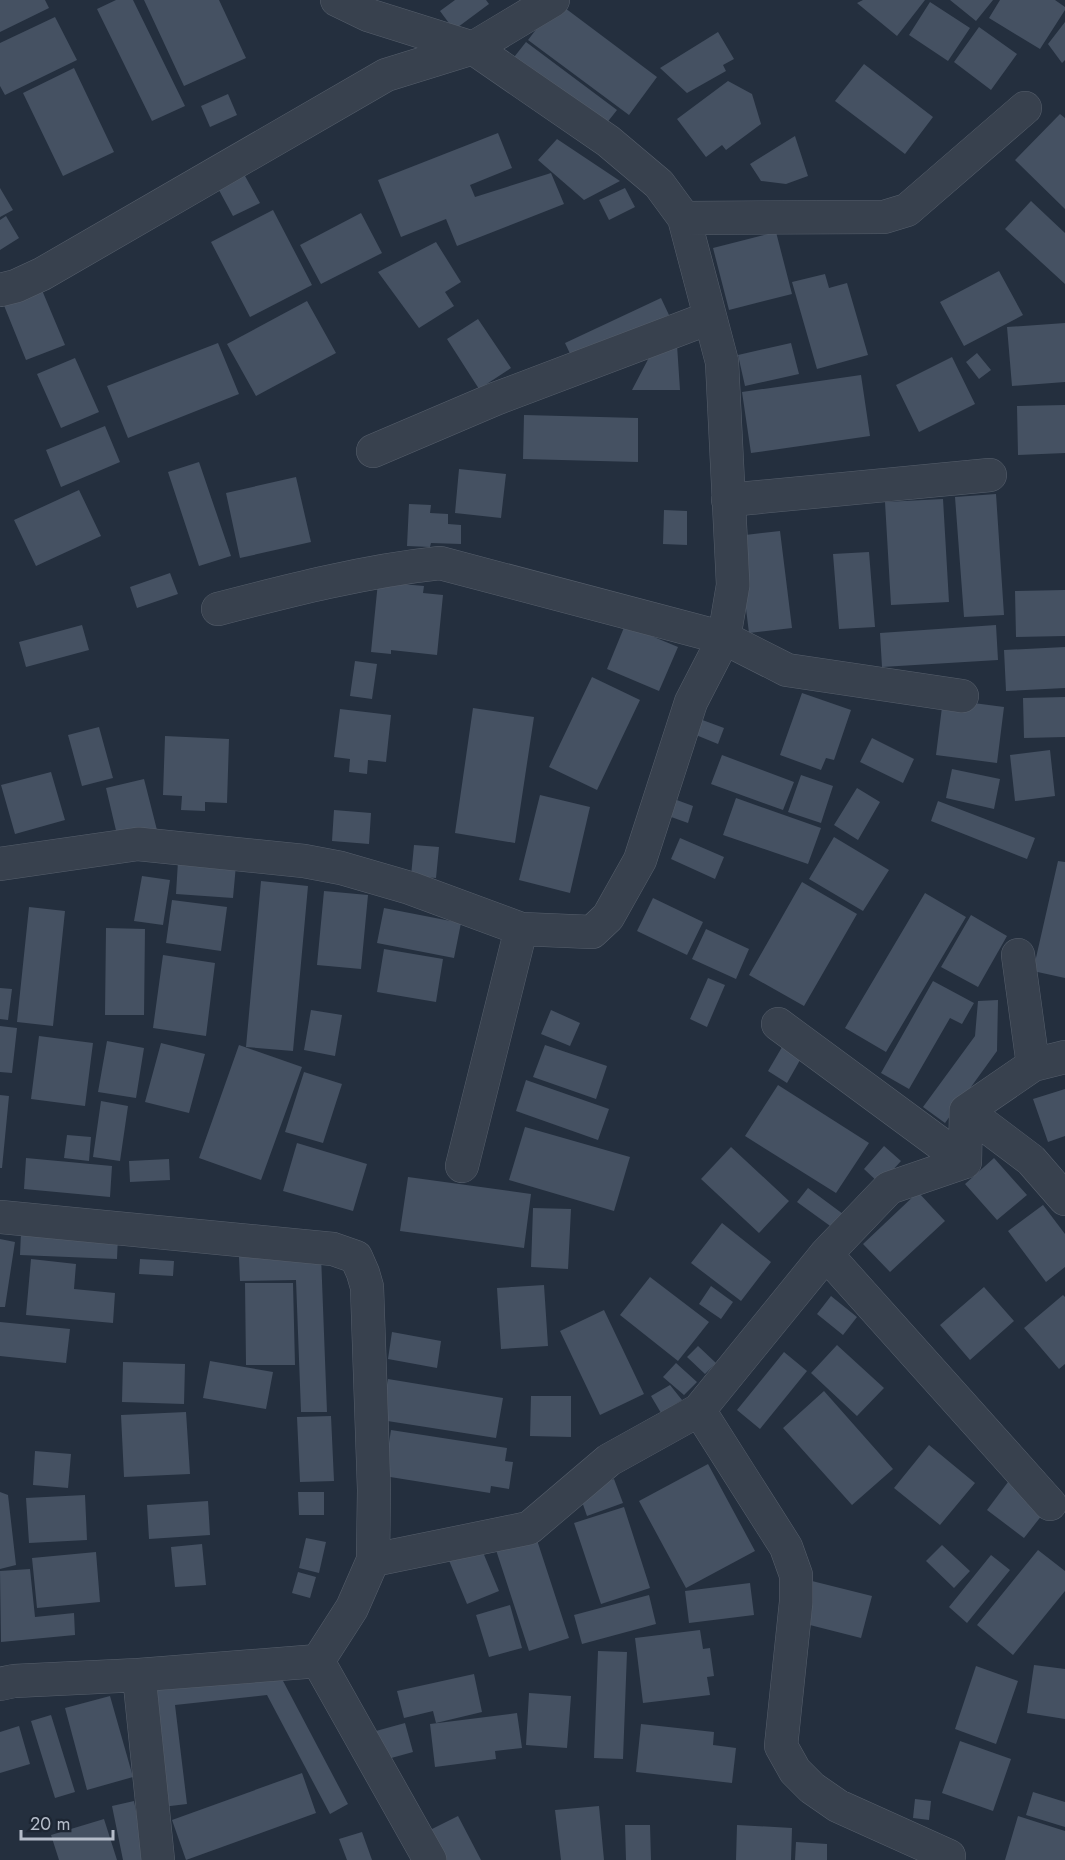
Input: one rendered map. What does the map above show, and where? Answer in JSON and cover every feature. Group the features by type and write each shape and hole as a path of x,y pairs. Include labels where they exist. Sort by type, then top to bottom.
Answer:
{"street":[{"path":"0,864 138,844 304,861 351,871 410,888 521,929 592,932 608,917 640,860 691,702 724,638 733,585 722,362 684,218 658,184 608,141 472,48 368,15 337,0"},
{"path":"0,290 16,286 42,274 386,75 472,48 553,0"},
{"path":"684,218 884,217 907,210 1025,108"},
{"path":"374,451 495,399 709,318"},
{"path":"728,500 990,475"},
{"path":"218,609 319,583 440,563 471,569 724,638 787,670 962,696"},
{"path":"462,1166 521,929"},
{"path":"1018,955 1033,1065"},
{"path":"778,1024 965,1162"},
{"path":"966,1111 1033,1065 1065,1057"},
{"path":"965,1162 966,1111"},
{"path":"966,1111 1031,1160 1065,1199"},
{"path":"373,1560 530,1528 609,1460 699,1410 826,1254 889,1188 965,1162"},
{"path":"0,1217 333,1249 356,1257 367,1287 374,1490 373,1560 352,1608 318,1661"},
{"path":"826,1254 1050,1504"},
{"path":"699,1410 786,1547 796,1575 796,1602 781,1746 795,1771 812,1788 838,1806 949,1856"},
{"path":"0,1684 14,1681 139,1675 318,1661"},
{"path":"318,1661 430,1860"},
{"path":"139,1675 158,1860"}],"building":[{"path":"0,0 45,0 49,8 0,32"},
{"path":"116,0 133,0 185,106 152,121 97,9"},
{"path":"144,0 219,0 246,58 184,86"},
{"path":"455,0 486,0 489,4 454,30 440,11"},
{"path":"863,0 925,0 897,36 857,3"},
{"path":"950,0 993,0 976,21"},
{"path":"1000,0 1055,0 1065,7 1065,10 1040,49 989,18"},
{"path":"557,2 657,77 629,115 528,40"},
{"path":"930,2 970,28 948,61 909,35"},
{"path":"55,17 77,60 5,95 0,86 0,43"},
{"path":"1065,22 1065,60 1062,63 1048,44"},
{"path":"979,27 1017,54 991,90 954,62"},
{"path":"718,32 734,59 723,65 726,71 687,93 660,68"},
{"path":"526,42 617,110 602,129 511,61"},
{"path":"864,64 933,117 905,154 835,101"},
{"path":"74,68 114,152 63,176 23,93"},
{"path":"728,81 752,94 761,124 726,150 722,145 706,157 677,119"},
{"path":"228,94 237,115 210,127 201,106"},
{"path":"1060,114 1065,118 1065,209 1015,160"},
{"path":"498,133 512,168 470,185 475,197 551,173 564,204 457,246 446,219 401,237 378,180"},
{"path":"795,136 808,176 786,184 761,181 750,164"},
{"path":"557,139 620,181 584,200 538,160"},
{"path":"240,167 260,203 233,216 214,181"},
{"path":"0,188 13,210 0,217"},
{"path":"625,188 635,207 609,220 599,200"},
{"path":"1031,201 1065,233 1065,284 1005,229"},
{"path":"273,210 312,285 250,317 211,242"},
{"path":"361,213 382,253 321,284 300,245"},
{"path":"6,216 19,238 0,250 0,220"},
{"path":"776,232 792,294 729,310 713,248"},
{"path":"436,242 461,282 445,292 454,306 419,328 378,272"},
{"path":"999,271 1023,315 964,346 940,302"},
{"path":"825,274 829,288 847,283 868,355 817,369 792,282"},
{"path":"39,283 65,345 26,360 1,298"},
{"path":"661,298 669,315 573,360 565,343"},
{"path":"307,301 336,353 256,396 227,344"},
{"path":"478,319 511,368 479,389 447,339"},
{"path":"1065,323 1065,382 1012,386 1007,327"},
{"path":"218,343 239,394 128,438 107,386"},
{"path":"791,343 799,374 745,386 738,355"},
{"path":"677,345 680,390 632,390 655,346"},
{"path":"977,353 991,370 979,379 966,362"},
{"path":"952,357 975,404 919,432 896,385"},
{"path":"75,358 99,412 61,428 37,374"},
{"path":"861,375 870,436 751,453 742,392"},
{"path":"1065,405 1065,453 1018,455 1017,406"},
{"path":"524,415 638,418 638,462 523,459"},
{"path":"105,426 120,462 61,487 46,450"},
{"path":"199,462 231,556 199,566 168,472"},
{"path":"459,469 506,474 501,518 455,513"},
{"path":"296,477 311,542 240,558 226,493"},
{"path":"79,490 101,536 36,566 14,520"},
{"path":"996,494 1004,615 964,617 955,497"},
{"path":"943,499 949,602 891,605 885,502"},
{"path":"409,504 431,505 430,513 448,514 448,524 461,525 461,544 431,543 430,547 407,546"},
{"path":"664,510 687,511 687,545 663,544"},
{"path":"780,531 792,628 749,633 737,536"},
{"path":"869,552 875,627 839,629 833,554"},
{"path":"170,573 178,594 137,608 130,587"},
{"path":"378,582 424,586 423,593 443,595 437,655 391,650 391,654 371,652"},
{"path":"1065,590 1065,636 1016,637 1015,591"},
{"path":"82,625 89,650 26,667 19,642"},
{"path":"625,625 678,647 659,691 607,669"},
{"path":"996,625 998,660 882,667 880,633"},
{"path":"1065,647 1065,688 1006,691 1004,650"},
{"path":"355,661 377,664 372,699 350,696"},
{"path":"592,677 640,700 597,790 549,767"},
{"path":"802,693 851,710 834,760 826,758 821,770 780,755"},
{"path":"1065,697 1065,737 1024,738 1023,698"},
{"path":"943,699 1004,707 997,763 936,755"},
{"path":"473,708 534,717 515,843 455,833"},
{"path":"340,709 391,715 386,762 368,760 367,774 349,772 350,759 334,757"},
{"path":"697,718 724,728 718,744 691,733"},
{"path":"99,727 113,778 82,786 68,735"},
{"path":"165,736 229,739 227,803 205,802 205,811 181,810 182,796 163,795"},
{"path":"872,738 914,759 903,783 860,762"},
{"path":"1050,750 1055,796 1015,801 1010,755"},
{"path":"722,755 794,782 783,810 711,784"},
{"path":"952,769 1000,779 994,809 946,798"},
{"path":"51,772 65,820 15,834 1,785"},
{"path":"801,775 833,786 821,823 788,812"},
{"path":"144,779 157,830 118,839 106,788"},
{"path":"857,788 880,802 858,840 834,825"},
{"path":"540,795 590,807 570,893 519,880"},
{"path":"666,796 693,806 688,823 660,813"},
{"path":"736,798 821,828 808,864 723,835"},
{"path":"938,801 1035,838 1027,859 931,821"},
{"path":"334,810 371,813 369,844 332,841"},
{"path":"834,837 889,870 863,911 809,879"},
{"path":"680,838 724,857 715,879 671,859"},
{"path":"414,845 439,847 436,878 411,876"},
{"path":"178,861 236,865 233,898 176,894"},
{"path":"1058,861 1065,862 1065,978 1033,971"},
{"path":"142,876 170,880 163,925 134,921"},
{"path":"261,881 308,886 293,1051 246,1047"},
{"path":"802,882 857,914 804,1006 749,975"},
{"path":"324,891 368,895 361,969 317,965"},
{"path":"925,893 966,917 886,1052 845,1028"},
{"path":"653,898 703,922 687,955 637,931"},
{"path":"172,900 227,907 221,951 166,943"},
{"path":"29,907 65,911 53,1026 17,1022"},
{"path":"384,908 461,923 454,958 377,943"},
{"path":"971,915 1007,936 978,987 941,967"},
{"path":"106,928 145,929 144,1015 105,1015"},
{"path":"706,929 749,949 736,979 692,959"},
{"path":"384,949 443,959 436,1002 377,992"},
{"path":"163,955 215,963 206,1036 153,1028"},
{"path":"708,978 725,985 707,1027 690,1019"},
{"path":"933,981 974,1003 962,1024 950,1018 909,1089 881,1073"},
{"path":"0,988 12,989 8,1020 0,1019"},
{"path":"998,1000 997,1051 945,1123 923,1107 975,1036 978,1001"},
{"path":"311,1010 342,1015 335,1056 304,1050"},
{"path":"551,1010 580,1023 570,1046 541,1034"},
{"path":"0,1026 17,1028 12,1073 0,1072"},
{"path":"39,1036 93,1043 85,1106 31,1099"},
{"path":"107,1041 144,1048 136,1098 98,1092"},
{"path":"785,1042 804,1053 787,1083 768,1071"},
{"path":"161,1043 205,1054 189,1113 145,1102"},
{"path":"239,1045 302,1067 261,1180 199,1158"},
{"path":"545,1045 607,1066 596,1099 533,1077"},
{"path":"304,1072 342,1084 323,1143 285,1132"},
{"path":"526,1080 609,1109 598,1140 516,1111"},
{"path":"778,1085 869,1143 836,1193 745,1136"},
{"path":"1065,1089 1065,1136 1048,1142 1033,1099"},
{"path":"0,1095 9,1096 2,1168 0,1168"},
{"path":"101,1101 128,1106 120,1161 93,1157"},
{"path":"525,1127 630,1157 614,1211 509,1180"},
{"path":"67,1135 91,1137 89,1161 64,1158"},
{"path":"297,1143 367,1164 353,1211 283,1191"},
{"path":"884,1146 901,1161 880,1184 864,1169"},
{"path":"731,1147 789,1201 759,1233 701,1179"},
{"path":"26,1158 112,1166 110,1197 24,1189"},
{"path":"994,1158 1027,1195 997,1220 965,1184"},
{"path":"169,1159 170,1180 130,1182 129,1161"},
{"path":"408,1177 531,1194 524,1248 400,1231"},
{"path":"808,1188 843,1214 833,1228 797,1202"},
{"path":"918,1192 945,1221 890,1272 863,1244"},
{"path":"1043,1205 1065,1234 1065,1267 1046,1282 1008,1231"},
{"path":"533,1208 571,1209 568,1269 531,1267"},
{"path":"722,1223 771,1262 741,1301 691,1263"},
{"path":"21,1232 118,1236 117,1259 20,1255"},
{"path":"0,1239 15,1242 5,1307 0,1307"},
{"path":"321,1255 327,1412 301,1412 296,1280 240,1281 239,1257"},
{"path":"31,1259 76,1264 74,1289 115,1293 113,1323 26,1315"},
{"path":"140,1259 174,1261 173,1276 139,1274"},
{"path":"650,1277 709,1322 678,1361 620,1315"},
{"path":"245,1283 293,1283 295,1365 246,1365"},
{"path":"544,1285 548,1346 501,1349 497,1288"},
{"path":"711,1286 733,1302 721,1319 699,1304"},
{"path":"984,1287 1014,1321 970,1360 940,1325"},
{"path":"1063,1295 1065,1297 1065,1364 1059,1369 1024,1328"},
{"path":"831,1296 857,1317 843,1335 817,1314"},
{"path":"604,1310 644,1394 600,1415 560,1331"},
{"path":"0,1322 70,1329 66,1363 0,1356"},
{"path":"392,1332 441,1341 437,1368 388,1359"},
{"path":"837,1345 884,1388 857,1416 811,1373"},
{"path":"698,1346 716,1363 705,1374 687,1357"},
{"path":"784,1352 807,1371 760,1429 737,1410"},
{"path":"210,1361 273,1372 266,1409 203,1398"},
{"path":"123,1362 185,1364 184,1404 122,1402"},
{"path":"676,1363 697,1382 684,1395 663,1377"},
{"path":"388,1379 503,1398 496,1438 381,1420"},
{"path":"670,1385 682,1400 661,1413 651,1396"},
{"path":"824,1391 893,1469 852,1505 783,1428"},
{"path":"531,1396 571,1396 571,1437 530,1436"},
{"path":"186,1412 190,1474 124,1477 121,1415"},
{"path":"331,1416 334,1481 300,1482 297,1417"},
{"path":"391,1430 507,1448 505,1461 513,1462 509,1489 491,1486 490,1493 384,1476"},
{"path":"929,1445 975,1483 940,1525 894,1488"},
{"path":"35,1451 71,1454 68,1488 33,1485"},
{"path":"708,1464 755,1551 686,1588 639,1501"},
{"path":"614,1479 623,1503 587,1516 579,1493"},
{"path":"1008,1482 1046,1510 1024,1538 987,1510"},
{"path":"0,1492 8,1495 16,1565 0,1569"},
{"path":"298,1492 324,1492 324,1515 299,1515"},
{"path":"85,1495 87,1540 29,1543 26,1498"},
{"path":"208,1501 210,1535 149,1539 147,1505"},
{"path":"624,1507 650,1588 601,1604 574,1523"},
{"path":"536,1537 569,1638 529,1651 496,1550"},
{"path":"306,1538 326,1542 319,1573 299,1568"},
{"path":"202,1544 206,1585 175,1587 171,1547"},
{"path":"480,1545 499,1591 467,1604 448,1558"},
{"path":"942,1545 970,1571 954,1588 926,1561"},
{"path":"1038,1550 1065,1571 1065,1591 1013,1655 977,1625"},
{"path":"96,1552 100,1602 37,1608 32,1558"},
{"path":"991,1555 1010,1570 967,1623 949,1607"},
{"path":"30,1569 35,1617 74,1613 75,1635 1,1642 0,1571"},
{"path":"298,1572 316,1577 310,1598 292,1593"},
{"path":"812,1581 872,1596 861,1638 802,1623"},
{"path":"750,1583 754,1615 689,1623 685,1591"},
{"path":"649,1595 656,1624 582,1644 574,1615"},
{"path":"510,1605 522,1648 489,1657 476,1615"},
{"path":"700,1630 703,1649 710,1648 714,1676 707,1677 710,1695 643,1703 635,1638"},
{"path":"598,1651 627,1652 623,1759 594,1758"},
{"path":"1034,1665 1065,1669 1065,1719 1027,1713"},
{"path":"976,1666 1018,1681 996,1744 955,1729"},
{"path":"474,1674 482,1712 436,1723 433,1711 404,1718 397,1691"},
{"path":"282,1679 348,1804 330,1814 267,1695 175,1705 187,1804 162,1807 144,1688"},
{"path":"529,1693 571,1696 567,1748 526,1745"},
{"path":"110,1696 133,1777 87,1790 65,1708"},
{"path":"517,1713 522,1748 495,1751 496,1759 435,1767 430,1724"},
{"path":"51,1715 75,1792 55,1798 31,1721"},
{"path":"405,1723 413,1752 384,1760 376,1731"},
{"path":"641,1724 714,1732 713,1745 736,1748 732,1783 636,1772"},
{"path":"19,1726 30,1764 0,1773 0,1732"},
{"path":"960,1741 1011,1759 993,1811 942,1793"},
{"path":"302,1773 316,1813 186,1860 172,1820"},
{"path":"1033,1792 1065,1802 1065,1827 1026,1815"},
{"path":"915,1799 931,1801 929,1820 913,1818"},
{"path":"134,1801 146,1860 123,1860 112,1806"},
{"path":"599,1806 604,1860 561,1860 555,1810"},
{"path":"458,1816 481,1860 446,1860 430,1830"},
{"path":"1018,1816 1065,1831 1065,1860 1005,1860"},
{"path":"104,1819 117,1860 59,1860 51,1835"},
{"path":"625,1825 650,1825 651,1860 626,1860"},
{"path":"737,1825 792,1828 791,1860 736,1860"},
{"path":"362,1832 372,1860 347,1860 339,1839"},
{"path":"796,1842 827,1844 827,1860 795,1860"}]}
